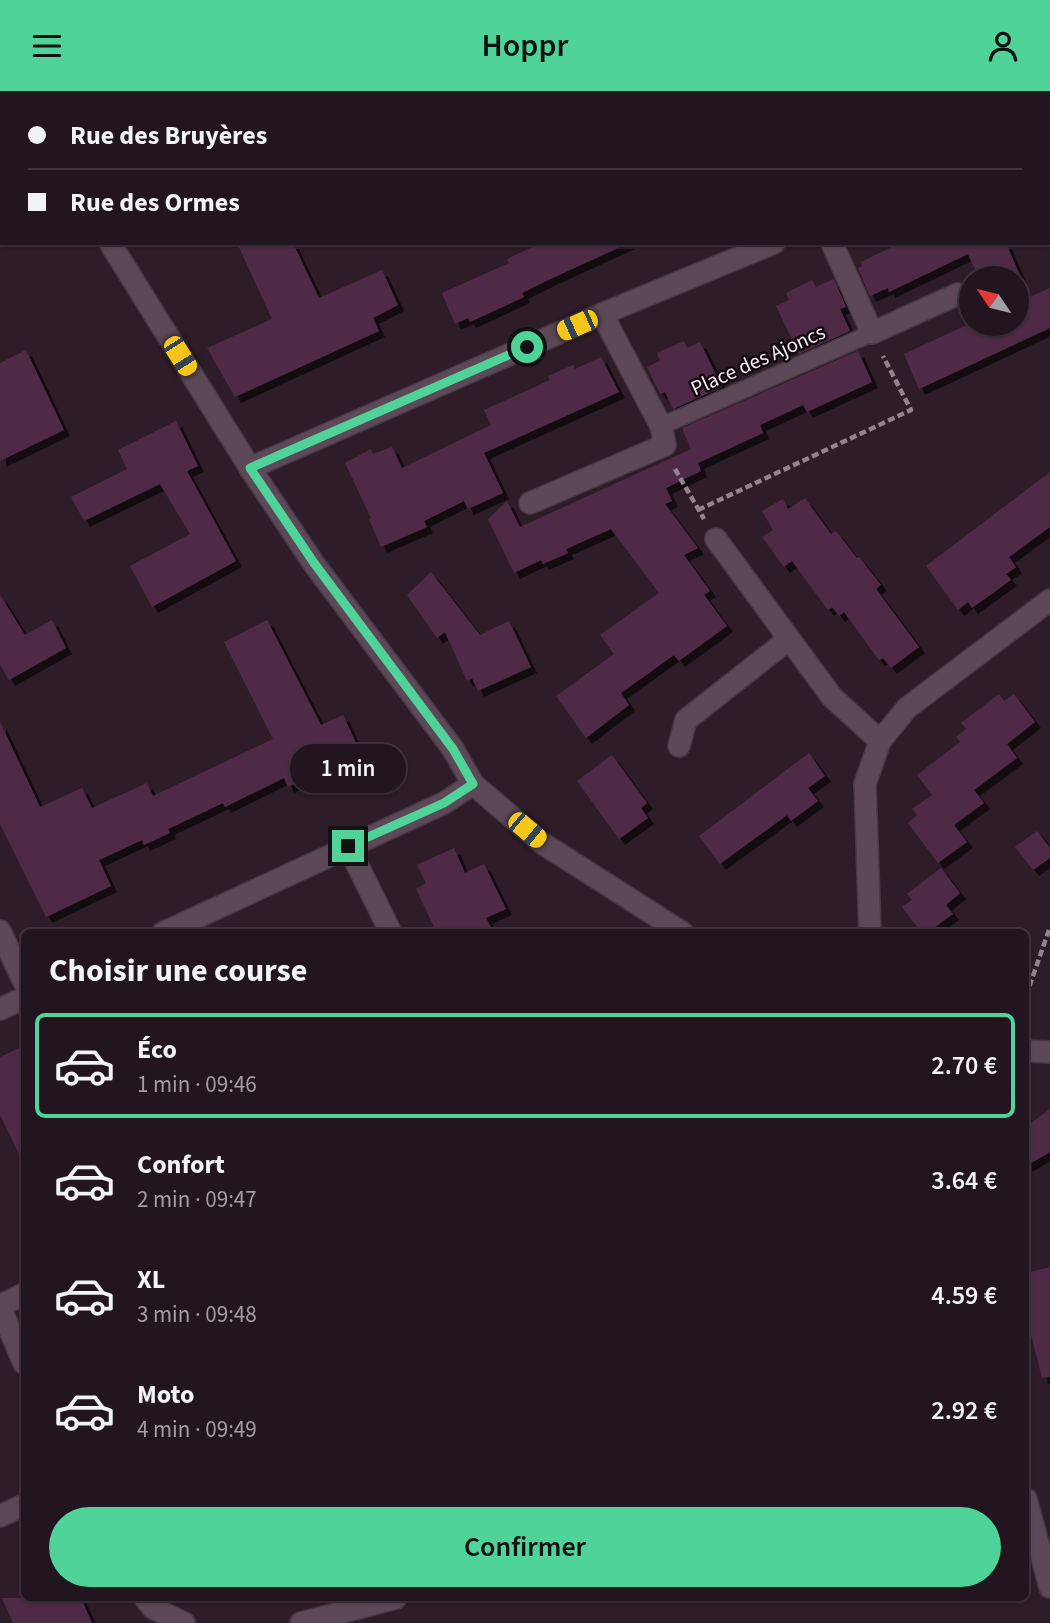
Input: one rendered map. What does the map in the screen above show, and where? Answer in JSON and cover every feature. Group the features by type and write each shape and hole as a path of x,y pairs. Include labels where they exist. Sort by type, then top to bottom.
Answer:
{"street":[{"path":"111,245 250,468 314,563 453,749 473,784 542,843 677,929"},
{"path":"250,468 602,314 737,249 762,245"},
{"path":"833,245 872,333 958,295"},
{"path":"530,503 663,436 602,314"},
{"path":"716,539 832,697 880,741"},
{"path":"870,929 865,784 880,741 907,708 1050,600"},
{"path":"679,747 686,720 789,639"},
{"path":"172,929 444,803 473,784"},
{"path":"348,846 389,929"},
{"path":"0,931 21,976"},
{"path":"0,1009 21,999"},
{"path":"1029,1051 1050,1052"},
{"path":"21,1296 0,1307 21,1356"},
{"path":"0,1516 21,1506"},
{"path":"1029,1510 1050,1587"},
{"path":"147,1601 153,1608 184,1623"},
{"path":"301,1623 385,1601"}],"lane":[{"name":"Place des Ajoncs","path":"663,436 872,333"}],"path":[{"path":"698,510 911,410 872,333"},
{"path":"663,436 680,481 716,539"},
{"path":"1029,987 1050,927"}],"building":[{"path":"238,245 294,245 319,298 382,270 398,305 373,318 379,331 235,397 207,348 272,319"},
{"path":"537,245 625,245 522,293 524,297 470,322 468,318 455,324 442,293 509,263 507,259"},
{"path":"896,245 1007,245 1016,266 974,266 968,254 889,292 888,288 870,296 858,268 862,266 861,262"},
{"path":"834,279 846,307 840,309 850,331 799,354 776,306 789,300 786,293 812,280 816,287"},
{"path":"1050,288 1050,328 919,389 904,354 959,329 959,336 1029,336 1029,298"},
{"path":"684,341 687,348 700,342 722,387 673,409 665,392 660,394 647,367 660,361 657,353"},
{"path":"26,350 64,430 0,461 0,363"},
{"path":"858,351 872,382 807,412 803,405 760,425 763,433 698,463 701,471 666,488 672,501 665,504 698,548 684,555 710,591 704,595 727,626 679,661 674,655 621,693 629,705 586,738 556,696 614,654 600,635 659,593 611,529 566,549 568,553 543,564 541,560 514,573 488,519 507,501 520,527 691,449 682,428"},
{"path":"601,357 619,392 484,453 503,493 468,509 464,501 424,521 427,527 381,547 369,519 371,518 345,463 371,449 373,454 392,447 402,468 491,425 484,410 550,380 548,376 573,365 575,369"},
{"path":"176,421 198,466 187,471 236,561 152,607 130,566 190,534 160,484 84,521 71,497 127,469 118,450"},
{"path":"1050,472 1050,527 1009,557 1016,567 1006,574 1011,580 972,608 968,602 958,610 926,566"},
{"path":"805,498 831,534 836,531 881,585 876,589 919,647 891,668 883,658 879,660 844,612 839,616 832,607 828,610 792,561 784,567 762,537 773,530 762,511 783,499 788,509"},
{"path":"431,572 480,635 509,621 531,667 478,691 472,678 467,681 445,632 437,638 407,595"},
{"path":"0,595 25,635 52,620 66,648 9,680 0,665"},
{"path":"267,620 321,725 343,715 365,762 339,774 334,766 288,787 284,778 225,807 223,803 168,829 170,833 144,845 142,840 99,860 111,886 46,917 0,824 0,722 40,807 82,788 92,808 147,783 153,796 273,739 224,642"},
{"path":"999,694 1004,701 1014,694 1035,722 1007,744 1017,758 974,790 984,803 954,825 967,842 938,863 908,823 917,815 912,809 932,795 917,775 960,742 956,737 966,729 961,723"},
{"path":"809,753 825,776 808,788 818,801 791,821 787,815 720,864 699,836"},
{"path":"612,755 647,803 641,808 648,818 619,839 577,781"},
{"path":"1037,831 1050,848 1050,858 1033,870 1015,847"},
{"path":"454,848 465,873 484,864 506,909 486,918 492,929 435,929 416,889 426,883 417,865"},
{"path":"941,868 960,893 946,905 953,914 932,929 919,929 902,907 912,900 907,894"},
{"path":"21,1047 21,1158 0,1115 0,1057"},
{"path":"1050,1109 1050,1152 1029,1164 1029,1125"},
{"path":"1050,1267 1050,1377 1042,1378 1029,1327 1029,1272"},
{"path":"2,1598 21,1598 21,1601 82,1601 92,1623 13,1623"}],"route":[{"path":"348,846 444,803 473,784 453,749 314,563 250,468 527,347"}]}
